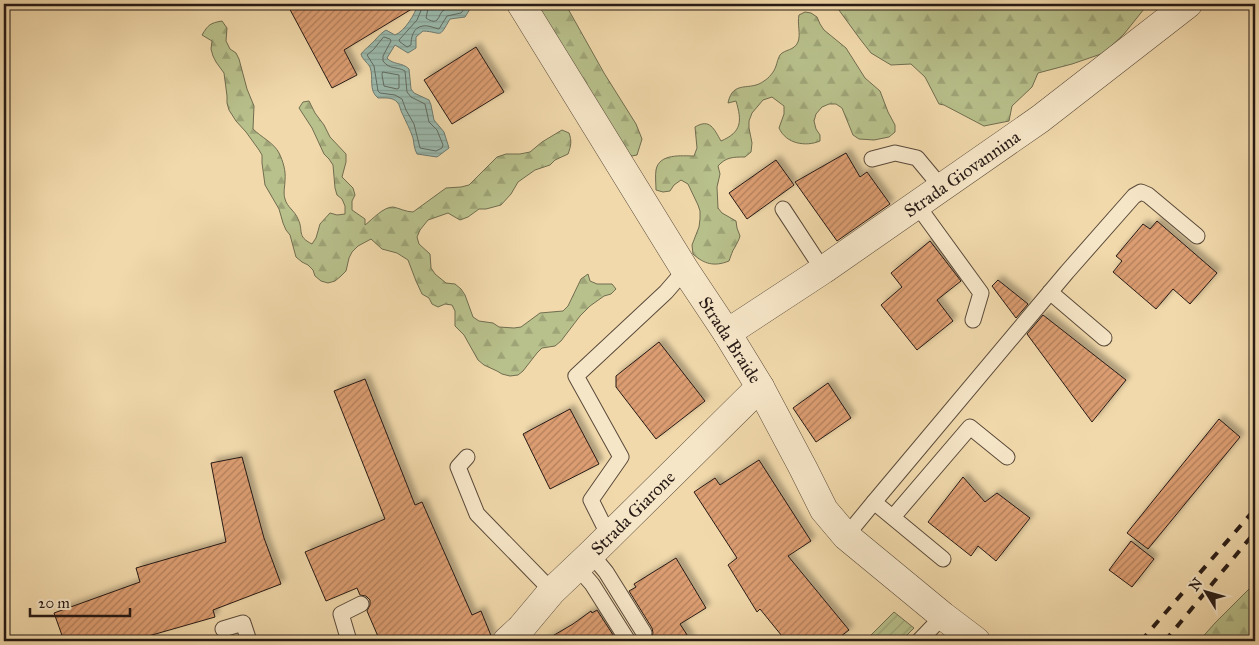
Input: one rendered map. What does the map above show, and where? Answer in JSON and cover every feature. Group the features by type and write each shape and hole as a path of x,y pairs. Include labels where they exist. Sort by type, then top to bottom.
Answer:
{"street":[{"name":"Strada Braide","path":"521,4 685,270 760,386 824,510 846,536 976,641"},
{"name":"Strada Giovannina","path":"727,333 823,270 1040,119 1188,4"},
{"name":"Strada Giarone","path":"508,641 552,592 760,386"}],"lane":[{"path":"872,159 894,153 917,158 942,188"},
{"path":"846,536 1050,292 1134,196 1141,192 1148,194 1197,236"},
{"path":"917,205 981,293 973,320"},
{"path":"783,209 823,270"},
{"path":"628,641 592,584 591,554 605,528 591,500 621,457 576,376 666,292 685,270"},
{"path":"1050,292 1104,338"},
{"path":"893,518 970,427 1007,457"},
{"path":"467,457 458,468 477,514 552,592"},
{"path":"874,502 944,559"},
{"path":"591,554 606,572 644,633"},
{"path":"349,641 341,614 361,604"},
{"path":"919,641 944,616"},
{"path":"222,628 243,623 249,641"}],"green space":[{"path":"535,4 565,4 604,73 636,124 642,139 637,155 632,156 627,153"},
{"path":"833,4 1148,4 1124,34 1104,53 1038,73 1032,87 1012,106 1009,121 984,126 939,104 925,77 911,64 891,65 871,53"},
{"path":"805,12 817,17 824,30 846,48 865,78 880,91 895,125 895,132 889,137 874,140 859,139 853,135 842,108 836,104 829,104 822,107 816,114 814,121 820,135 820,141 809,144 797,143 786,138 779,128 784,114 784,106 772,97 763,100 752,113 749,121 752,143 751,152 745,157 727,159 718,166 720,174 717,187 718,208 722,213 736,221 740,237 729,261 710,264 693,254 692,245 699,227 700,211 688,184 681,180 670,191 656,190 656,170 658,165 666,158 694,156 697,148 695,127 708,124 721,141 737,130 739,114 736,101 728,103 730,96 738,88 759,84 773,73 780,55 794,47 798,42 799,15"},
{"path":"222,21 227,28 226,41 239,59 254,106 253,129 271,143 279,153 285,170 285,199 297,216 302,236 307,241 312,244 320,224 330,213 337,215 345,214 345,206 342,199 337,195 333,165 324,154 312,128 299,108 303,102 309,101 330,137 346,154 342,177 353,188 355,195 352,201 352,210 365,219 365,225 382,211 389,208 393,207 413,212 446,188 469,185 497,157 506,154 530,152 562,130 569,133 570,136 571,144 568,154 555,160 550,165 535,170 518,182 511,194 501,205 479,209 460,220 448,213 428,220 417,237 419,244 430,254 431,268 435,274 446,283 455,284 461,289 473,317 479,321 493,323 499,327 521,327 540,313 563,311 568,306 581,279 588,274 590,281 597,284 612,284 616,289 590,306 555,346 542,348 523,371 518,375 510,376 484,365 478,360 464,335 455,326 455,311 452,305 445,304 438,307 432,304 429,298 422,294 408,260 397,253 382,249 371,239 358,246 352,252 346,271 341,276 335,281 328,283 321,281 315,276 313,270 308,265 296,257 290,235 283,223 279,209 265,185 262,155 229,110 224,73 213,56 211,49 212,41 202,35 210,25"},
{"path":"1255,583 1255,641 1199,641 1215,623"},
{"path":"894,612 914,628 901,641 865,641"}],"water":[{"path":"418,4 475,4 465,17 450,19 441,32 423,31 416,37 416,48 408,53 395,45 387,58 409,69 411,89 414,93 429,100 434,120 444,132 449,148 437,157 417,154 412,135 399,104 393,99 378,98 375,95 372,88 370,67 361,54 386,30 395,35 399,33 412,17"}],"building":[{"path":"287,4 420,4 344,50 357,75 332,88"},
{"path":"476,47 504,92 452,124 424,80"},
{"path":"846,153 860,177 867,172 890,204 837,241 795,182"},
{"path":"776,160 794,185 747,219 729,193"},
{"path":"1157,221 1217,273 1190,304 1173,289 1156,309 1113,272 1122,261 1116,256 1143,224 1150,229"},
{"path":"930,241 961,281 937,300 953,321 917,350 881,305 902,287 891,273"},
{"path":"998,280 1028,304 1016,318 992,286"},
{"path":"1043,315 1126,380 1092,422 1027,334"},
{"path":"659,342 705,401 656,439 616,387 616,376"},
{"path":"365,379 415,505 422,502 472,615 481,611 492,641 380,641 367,611 370,600 366,596 360,595 357,588 326,601 305,552 385,519 334,391"},
{"path":"828,383 851,418 816,442 793,408"},
{"path":"570,409 599,464 550,489 523,434"},
{"path":"1219,419 1240,437 1148,549 1127,533"},
{"path":"242,457 264,538 281,584 213,610 215,617 131,641 64,641 54,613 140,582 136,568 226,542 211,463"},
{"path":"759,460 811,541 788,556 849,630 835,641 786,641 760,609 757,612 728,565 737,558 694,492 715,478 720,485"},
{"path":"963,477 985,502 997,493 1030,518 996,561 978,546 971,556 928,522"},
{"path":"1131,541 1154,559 1132,587 1109,570"},
{"path":"676,558 706,608 680,624 691,641 648,641 652,637 652,628 629,591 636,587 634,584"},
{"path":"597,610 617,641 544,641 591,611 592,613"}],"railway":[{"path":"1141,641 1255,509"},
{"path":"1165,641 1255,532"}]}
